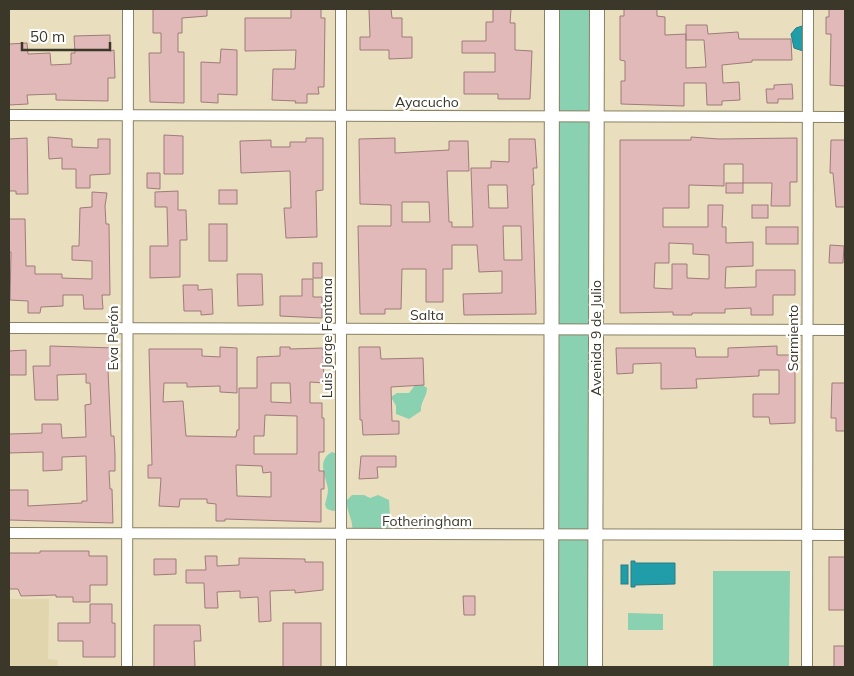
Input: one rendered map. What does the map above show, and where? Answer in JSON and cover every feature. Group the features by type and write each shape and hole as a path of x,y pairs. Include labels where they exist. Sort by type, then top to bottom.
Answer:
{"main road":[{"path":"551,667 552,9"},
{"name":"Avenida 9 de Julio","path":"595,667 597,9"}],"street":[{"name":"Eva Perón","path":"127,667 128,9"},
{"name":"Luis Jorge Fontana","path":"341,9 341,667"},
{"name":"Sarmiento","path":"807,667 806,330 808,9"},
{"name":"Ayacucho","path":"9,115 845,117"},
{"name":"Salta","path":"9,328 845,330"},
{"name":"Fotheringham","path":"9,533 845,535"}],"shaded area":[{"path":"9,599 49,599 48,659 58,660 57,667 9,667"}],"green space":[{"path":"559,9 590,9 588,667 557,667"},
{"path":"420,383 427,388 421,411 409,419 396,414 396,406 391,397 397,393 409,393 416,384"},
{"path":"332,452 338,454 338,510 333,511 327,509 325,505 328,489 323,469 324,460"},
{"path":"352,495 364,495 370,498 378,495 389,500 390,517 387,531 356,530 352,527 347,500"},
{"path":"713,571 790,571 789,667 713,667"},
{"path":"628,613 663,614 663,630 628,630"}],"water":[{"path":"805,25 806,52 794,48 791,34 796,28"},
{"path":"631,561 635,561 635,563 675,563 675,584 635,585 635,587 631,587"},
{"path":"621,565 628,565 628,584 621,584"}],"building":[{"path":"153,9 207,9 207,16 182,18 182,33 178,33 178,52 184,52 184,103 150,102 149,53 161,53 161,33 153,33"},
{"path":"291,9 321,9 321,18 325,18 324,87 318,87 319,94 307,94 307,103 272,100 273,69 295,69 296,50 245,51 245,18 291,18"},
{"path":"369,9 391,9 392,18 402,18 402,37 412,37 412,58 389,59 389,50 360,50 360,37 370,37"},
{"path":"493,9 511,9 510,23 515,23 515,50 532,51 530,99 498,99 498,94 464,94 464,72 495,72 495,53 462,53 462,41 486,41 486,22 493,22"},
{"path":"624,9 657,9 657,16 665,17 665,35 686,34 686,25 707,25 708,34 738,32 739,39 791,39 792,60 752,60 752,62 722,65 723,83 739,82 740,100 722,101 722,105 707,105 706,83 684,83 684,106 621,104 621,81 625,81 625,61 620,60 620,16 624,16","holes":["686,40 704,40 706,67 686,68"]},
{"path":"829,9 845,9 845,86 830,85 831,34 826,34 826,17 829,17"},
{"path":"110,35 110,51 114,50 115,78 108,78 108,101 56,100 56,94 27,95 28,104 9,105 9,44 27,43 28,54 50,53 51,65 71,64 71,53 75,53 74,36"},
{"path":"221,49 237,50 237,95 218,94 218,103 201,102 201,62 220,63"},
{"path":"792,84 793,99 778,99 778,103 767,103 766,89 774,89 774,85"},
{"path":"164,135 183,136 183,174 164,174"},
{"path":"48,137 72,139 72,147 98,148 98,139 110,139 110,174 90,175 90,188 76,188 76,169 62,169 62,158 49,159"},
{"path":"691,137 719,139 797,138 797,182 790,182 790,206 771,206 772,183 743,183 743,164 724,164 724,186 689,185 689,208 663,208 663,227 708,227 708,205 723,205 722,227 726,227 726,243 753,242 753,266 726,267 725,288 756,287 756,270 795,270 795,295 773,295 773,315 751,315 751,308 725,309 725,313 692,313 692,315 673,315 673,312 620,313 620,140 691,140","holes":["669,243 693,244 693,254 709,255 709,279 687,278 687,264 672,264 672,289 654,288 655,263 669,263"]},
{"path":"27,138 28,194 16,194 16,191 9,191 9,139"},
{"path":"306,138 323,138 323,190 316,191 317,237 286,238 284,208 291,208 290,171 241,173 240,141 271,140 271,147 290,147 290,142 306,142"},
{"path":"395,138 395,153 449,150 449,141 468,141 469,171 447,171 449,222 452,222 452,227 473,227 471,168 491,168 491,161 509,162 509,139 535,139 537,168 533,168 534,185 532,185 536,314 464,315 463,294 502,293 502,271 479,272 477,245 452,245 452,269 443,269 443,302 426,302 426,269 402,269 401,309 385,309 385,314 360,314 358,226 391,226 391,205 360,204 359,139","holes":["488,185 507,185 508,208 489,208","402,202 429,202 430,222 402,222","503,226 521,226 522,260 504,260"]},
{"path":"831,140 845,140 845,207 836,207 833,173 830,173"},
{"path":"147,173 160,173 160,189 147,188"},
{"path":"726,183 743,183 743,193 726,193"},
{"path":"219,190 237,190 237,204 219,204"},
{"path":"178,191 178,210 186,210 187,240 180,240 180,277 150,278 150,246 168,246 167,207 155,207 155,192"},
{"path":"92,192 107,193 105,206 106,224 109,224 110,295 102,295 103,309 84,309 83,295 63,295 63,306 41,307 40,313 28,313 28,301 10,300 11,252 9,252 9,219 25,219 26,266 35,266 35,274 62,274 62,278 92,279 92,261 72,260 72,246 79,246 80,208 92,207"},
{"path":"752,205 768,205 768,218 752,218"},
{"path":"209,224 227,224 227,261 209,261"},
{"path":"766,227 798,227 798,244 766,244"},
{"path":"830,245 844,246 843,263 829,263"},
{"path":"313,263 322,263 322,278 313,278"},
{"path":"237,274 262,274 263,305 238,306"},
{"path":"302,279 313,279 313,297 322,297 322,318 280,316 280,296 302,296"},
{"path":"183,285 198,285 198,290 212,289 213,314 201,315 201,311 184,311"},
{"path":"50,346 114,348 115,370 108,370 111,436 114,436 115,454 115,471 109,471 110,489 112,489 113,523 9,520 9,490 28,490 28,506 82,503 82,501 87,501 86,456 62,457 62,470 43,471 43,452 9,453 9,434 42,433 42,424 61,424 62,438 86,437 85,405 91,404 90,383 86,383 86,374 57,375 58,400 35,400 33,366 50,366"},
{"path":"777,346 777,355 795,355 795,423 770,424 769,417 753,417 753,394 779,394 779,370 759,370 759,376 696,379 697,388 661,389 661,363 633,364 633,373 617,374 616,348 695,348 696,357 728,357 728,348"},
{"path":"220,347 237,348 237,393 220,392 220,386 187,387 187,383 164,383 163,402 183,401 186,436 236,437 237,430 239,430 239,388 257,388 257,357 280,356 280,347 290,347 290,349 323,348 324,383 310,382 310,403 322,403 322,418 324,418 324,452 319,452 319,471 324,471 324,489 321,489 321,522 225,519 225,521 216,521 216,504 207,503 207,499 180,499 179,507 159,506 161,478 148,478 148,465 152,465 149,349 202,349 202,356 220,357","holes":["271,383 290,383 291,403 271,402","265,415 297,416 297,454 254,454 254,436 264,436","236,465 262,466 263,473 271,472 271,497 237,496"]},
{"path":"359,347 380,347 381,359 423,358 424,385 391,387 392,421 399,421 399,434 363,435 362,420 360,420"},
{"path":"26,350 26,375 9,375 9,351"},
{"path":"832,383 845,383 845,431 836,431 836,418 831,418"},
{"path":"361,456 396,456 396,467 377,467 378,478 359,479"},
{"path":"40,551 89,551 89,556 107,556 107,585 90,585 90,602 73,602 73,597 56,597 56,595 21,596 18,589 9,589 9,553 40,553"},
{"path":"205,556 217,556 217,566 239,565 239,558 305,559 305,562 323,562 323,590 295,593 295,590 270,591 271,621 259,622 258,597 240,598 240,591 217,592 218,608 205,608 204,583 186,583 186,570 206,570"},
{"path":"829,557 845,557 845,610 829,610"},
{"path":"154,559 176,559 176,574 154,575"},
{"path":"463,596 475,596 475,615 464,615"},
{"path":"90,604 112,604 112,623 115,623 115,657 83,657 83,641 58,641 58,623 90,623"},
{"path":"283,623 321,623 321,667 283,667"},
{"path":"154,625 200,625 201,641 194,641 195,667 154,667"},
{"path":"834,646 845,646 845,667 834,667"}]}
